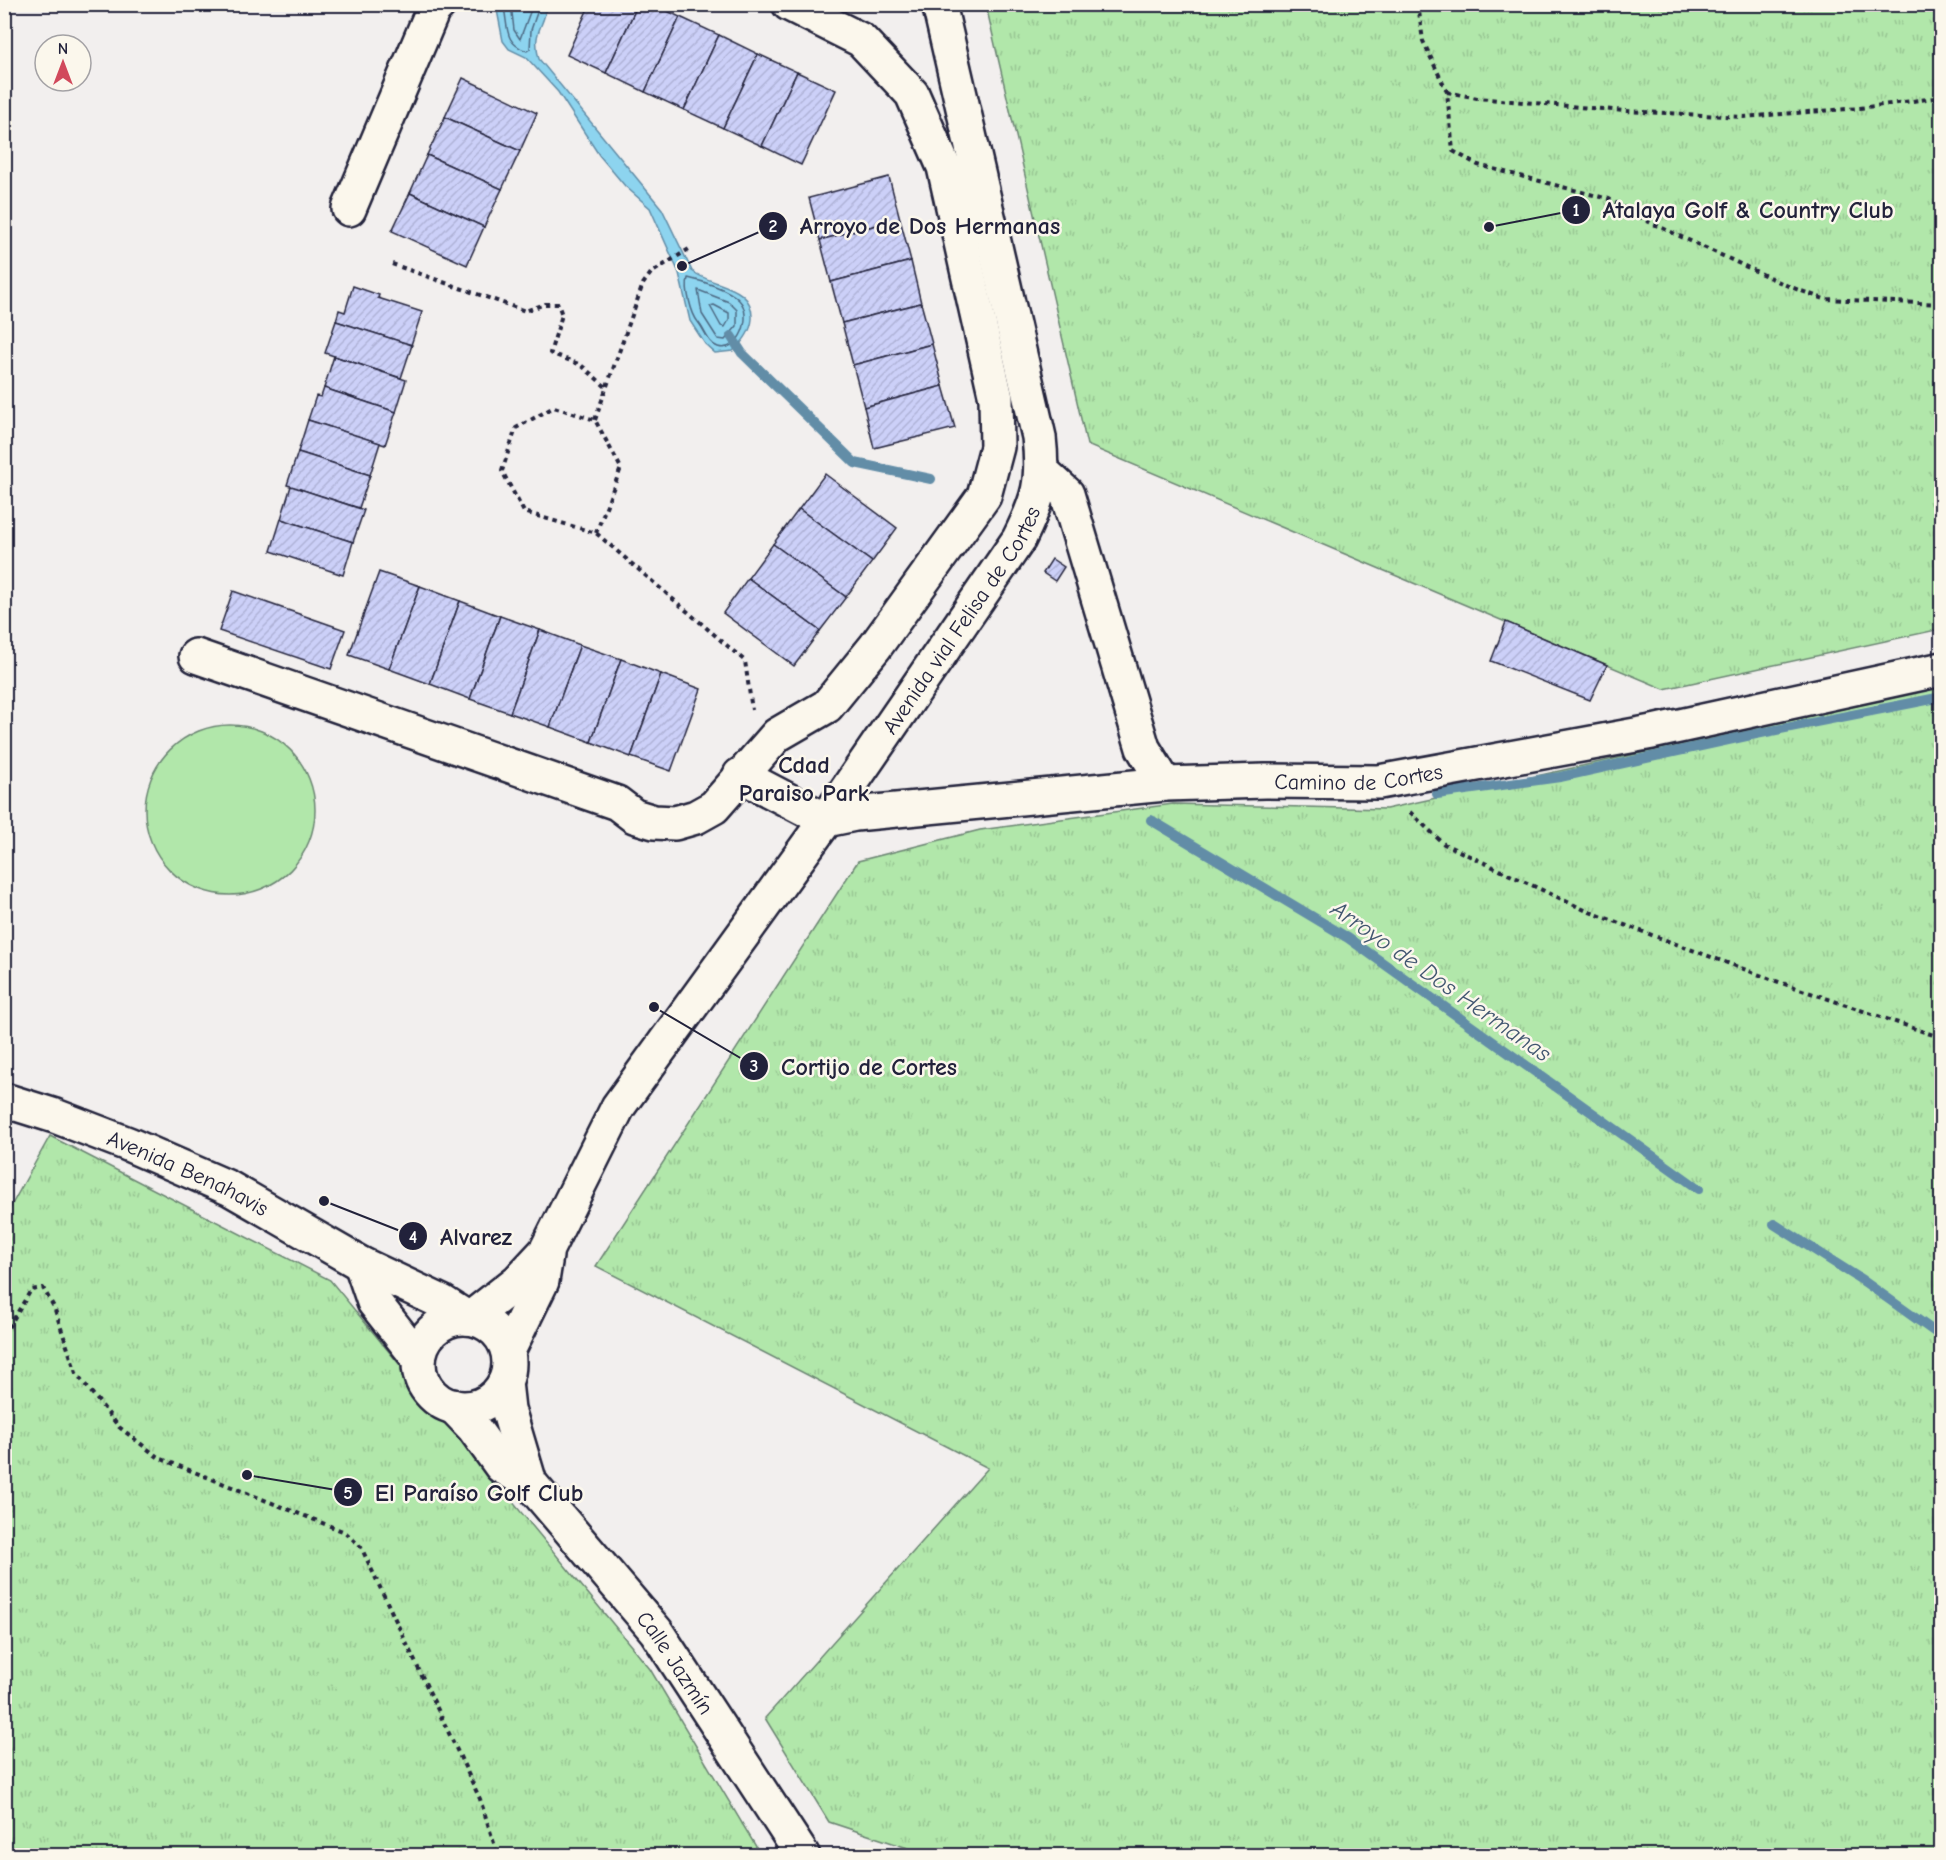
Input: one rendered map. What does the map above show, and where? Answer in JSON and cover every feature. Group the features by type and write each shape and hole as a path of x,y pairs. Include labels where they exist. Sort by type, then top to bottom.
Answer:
{"street":[{"path":"349,209 433,10 440,4"},
{"path":"196,656 617,803 634,816 654,822 675,823 696,818 714,807 777,735 827,706 875,647 984,496 997,447 996,398 944,167 912,94 861,40 789,4"},
{"name":"Avenida vial Felisa de Cortes","path":"469,1318 518,1281 546,1251 618,1107 826,820 1019,538 1035,507 1043,472 1034,414 939,4"},
{"path":"1043,472 1066,494 1143,748 1165,784"},
{"name":"Camino de Cortes","path":"826,820 855,814 1165,784 1264,781 1379,783 1652,732 1941,669"},
{"path":"750,765 772,790 826,820"},
{"name":"Avenida Benahavis","path":"4,1100 97,1132 230,1188 361,1264 442,1302 469,1318"},
{"name":"Avenida vial Felisa de Cortes","path":"506,1367 542,1281 546,1251"},
{"path":"361,1264 374,1302 419,1359"},
{"path":"469,1318 490,1326 501,1337 506,1367 496,1395 468,1408 453,1407 438,1400 427,1389 421,1375 419,1359 423,1344 432,1331 454,1319 469,1318"},
{"name":"Calle Jazmín","path":"506,1367 508,1409 530,1482"},
{"name":"Calle Jazmín","path":"453,1407 472,1427 501,1466 530,1482 656,1631 803,1856"}],"path":[{"path":"1418,4 1423,41 1447,92 1453,151 1478,165 1609,199 1647,221 1788,286 1824,299 1941,304"},
{"path":"1447,92 1477,98 1743,117 1860,108 1941,97"},
{"path":"595,420 643,284 651,273 689,249"},
{"path":"392,264 525,311 545,304 558,304 562,315 550,353 581,365 606,387"},
{"path":"596,533 621,468 595,420 554,407 516,428 502,471 524,512 596,533 745,660 750,765"},
{"path":"1379,783 1444,844 1529,885 1610,920 1941,1038"},
{"path":"4,1335 32,1290 43,1288 54,1307 76,1373 119,1427 159,1458 345,1532 361,1548 480,1799 498,1856"}],"green space":[{"path":"998,5 1941,5 1941,629 1664,689 1087,445 987,10"},
{"path":"1941,687 1941,1855 932,1856 829,1822 765,1718 988,1468 596,1266 858,861 980,830 1173,804 1386,809"},
{"path":"230,725 247,726 263,731 290,750 309,777 314,793 314,827 309,843 290,870 263,889 247,894 230,895 213,894 197,889 170,870 151,843 146,827 145,810 146,793 151,777 170,750 197,731 213,726"},
{"path":"50,1136 330,1280 650,1669 761,1855 5,1856 5,1217"}],"water":[{"path":"496,5 546,5 537,41 539,59 662,209 692,271 739,293 751,308 750,328 733,351 715,353 705,344 690,321 679,273 650,208 625,186 599,155 558,92 526,57 509,49 503,41"}],"building":[{"path":"590,4 638,4 606,73 567,55"},
{"path":"638,4 653,4 680,17 645,92 606,73"},
{"path":"680,17 719,35 684,110 645,92"},
{"path":"719,35 758,54 723,128 684,110"},
{"path":"758,54 797,72 762,146 723,128"},
{"path":"797,72 836,90 801,165 762,146"},
{"path":"463,78 537,113 520,151 445,117"},
{"path":"445,117 520,151 502,189 427,155"},
{"path":"427,155 502,189 484,227 410,193"},
{"path":"889,177 900,219 820,240 809,198"},
{"path":"410,193 484,227 467,265 392,231"},
{"path":"900,219 911,261 831,282 820,240"},
{"path":"911,261 921,303 842,323 831,282"},
{"path":"353,286 379,295 378,298 422,312 411,345 336,321 339,310 345,312"},
{"path":"921,303 932,344 853,365 842,323"},
{"path":"336,321 412,345 401,378 325,353"},
{"path":"932,344 943,386 864,407 853,365"},
{"path":"334,356 406,380 396,412 324,388"},
{"path":"943,386 955,428 874,448 864,407"},
{"path":"324,388 396,412 385,445 308,420 316,396 321,397"},
{"path":"308,420 380,443 370,475 298,452"},
{"path":"298,452 370,475 359,508 287,485"},
{"path":"825,474 897,528 872,562 799,509"},
{"path":"291,486 364,510 353,542 281,519"},
{"path":"799,509 872,562 846,597 773,544"},
{"path":"281,519 353,542 343,575 271,551"},
{"path":"773,544 846,597 820,631 748,578"},
{"path":"1052,559 1064,567 1055,581 1043,573"},
{"path":"379,572 420,586 389,669 349,655"},
{"path":"748,578 820,631 794,666 723,613"},
{"path":"420,586 460,601 430,684 389,669"},
{"path":"233,591 345,630 331,669 219,631"},
{"path":"460,601 500,616 470,699 430,684"},
{"path":"500,616 540,630 510,713 470,699"},
{"path":"1506,622 1607,665 1590,700 1491,661"},
{"path":"540,630 580,645 550,727 510,713"},
{"path":"580,645 621,659 591,742 550,727"},
{"path":"621,659 661,674 631,757 591,742"},
{"path":"661,674 701,689 671,771 631,757"}],"waterway":[{"name":"Arroyo de Dos Hermanas","path":"731,336 742,353 855,463 931,479"},
{"path":"1437,794 1560,777 1751,735 1942,697"},
{"name":"Arroyo de Dos Hermanas","path":"1151,820 1348,938 1699,1189"},
{"name":"Arroyo de Dos Hermanas","path":"1774,1224 1862,1280 1942,1337"}],"place":[{"name":"Atalaya Golf & Country Club","path":"1489,227"},
{"name":"Arroyo de Dos Hermanas","path":"682,266"},
{"name":"Cortijo de Cortes","path":"654,1007"},
{"name":"Alvarez","path":"324,1201"},
{"name":"El Paraíso Golf Club","path":"247,1475"}],"district":[{"name":"Cdad Paraiso Park","path":"804,779"}]}
